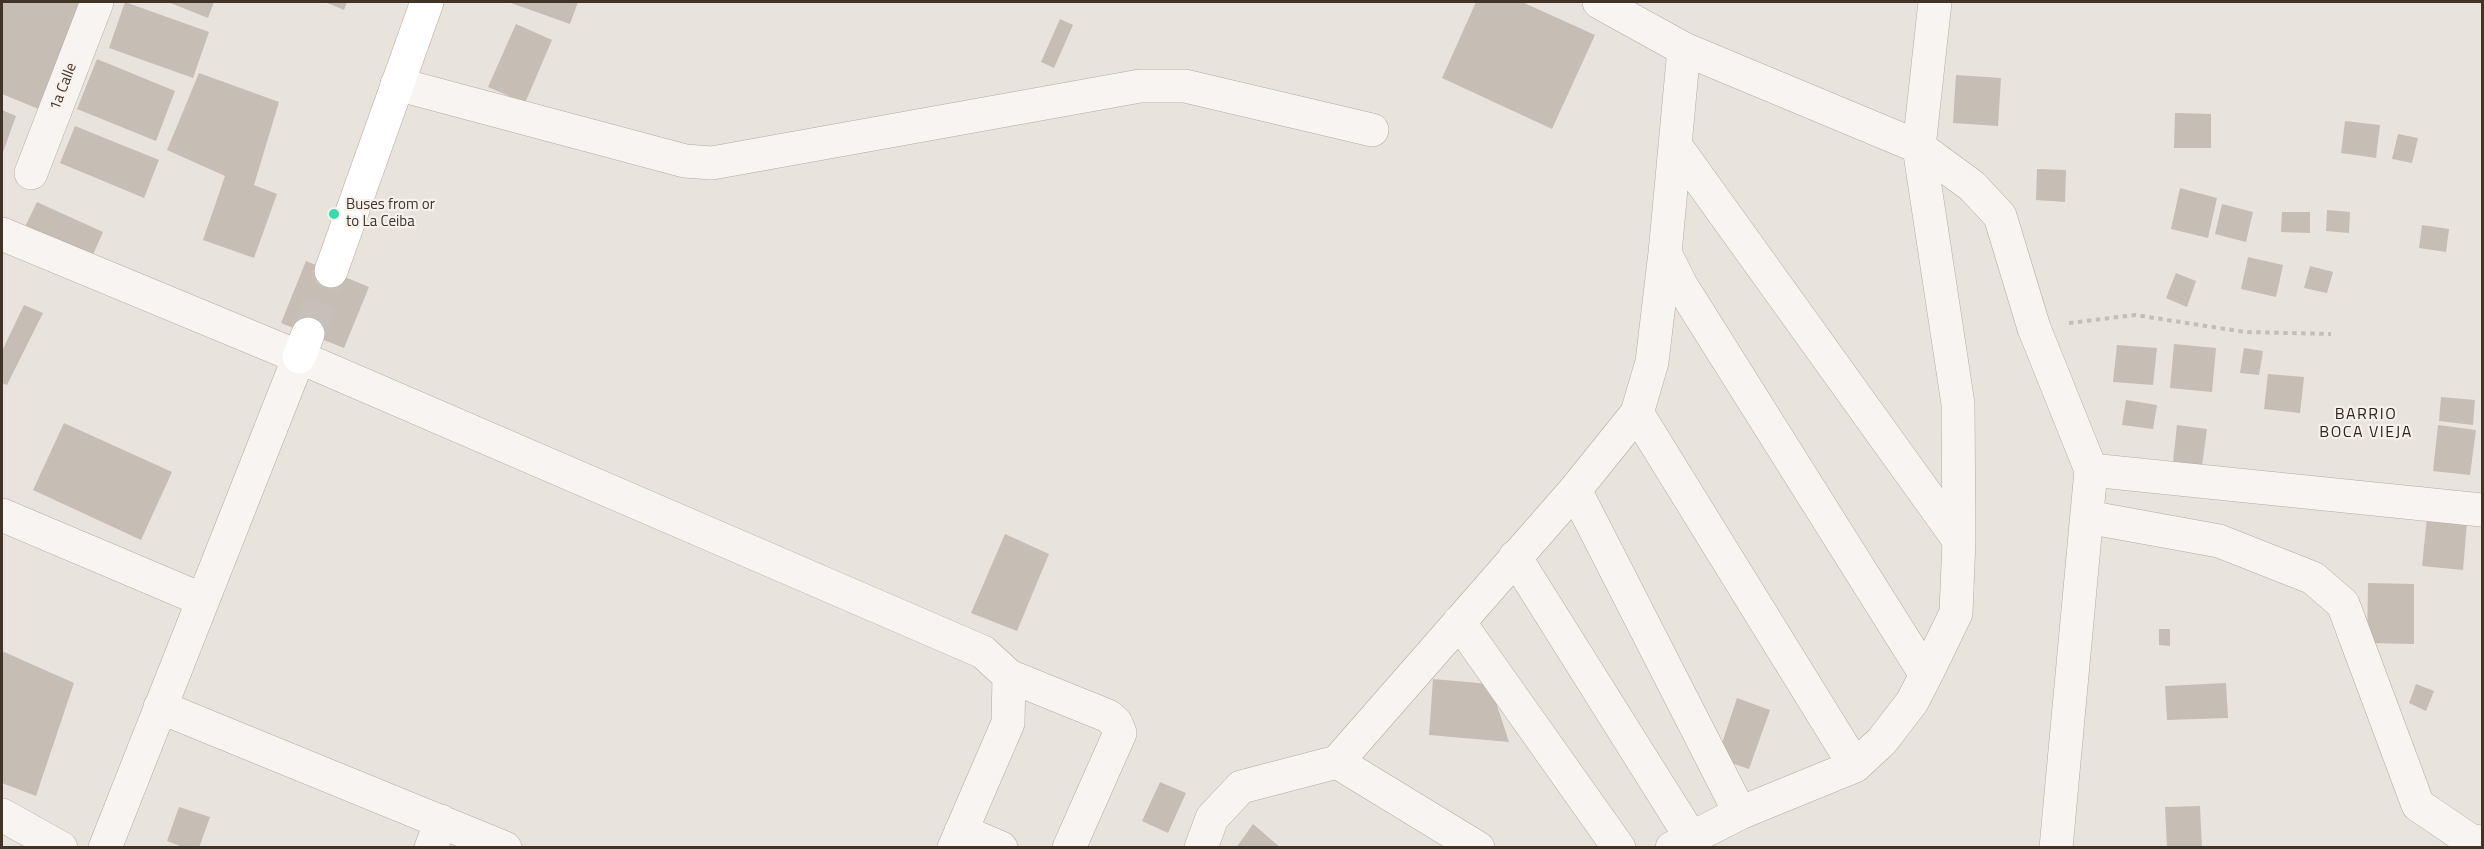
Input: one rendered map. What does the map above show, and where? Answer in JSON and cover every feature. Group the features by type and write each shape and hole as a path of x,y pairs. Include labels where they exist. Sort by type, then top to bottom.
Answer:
{"main road":[{"path":"331,271 427,2"}],"street":[{"name":"1a Calle","path":"31,173 98,2"},
{"path":"1599,2 1684,49 1919,147 1972,186 2000,216 2034,328 2091,470 2056,848"},
{"path":"1515,557 1682,843 1740,813 1856,766 1882,741 1912,702 1956,613 1959,540 1958,404 1919,147 1935,2"},
{"path":"1201,848 1212,818 1241,787 1337,762 1575,490 1637,413 1652,362 1665,253 1684,49"},
{"path":"397,84 685,161 712,163 1140,86 1185,86 1372,130"},
{"path":"1675,145 1959,540"},
{"path":"2,234 304,345 983,652 1009,676 1108,716 1116,723 1120,733 1069,848"},
{"path":"1665,253 1681,285 1926,675"},
{"path":"105,848 304,345"},
{"path":"1637,413 1856,766"},
{"path":"2091,470 2482,510"},
{"path":"1575,490 1740,813"},
{"path":"2,515 203,600"},
{"path":"2087,517 2219,541 2313,578 2343,604 2418,805 2471,841 2482,842"},
{"path":"1460,622 1618,848"},
{"path":"1001,848 957,839 1008,723 1009,676"},
{"path":"160,707 436,834 505,848"},
{"path":"1337,762 1478,848"},
{"path":"2,815 61,848"}],"path":[{"path":"2034,328 2135,315 2245,332 2331,334"}],"building":[{"path":"2,2 79,2 41,110 2,94"},
{"path":"125,2 209,32 193,78 109,48"},
{"path":"168,2 214,2 208,18"},
{"path":"325,2 347,2 344,10"},
{"path":"508,2 578,2 570,24"},
{"path":"1476,2 1522,2 1595,35 1552,129 1442,78"},
{"path":"1060,19 1073,25 1054,68 1041,62"},
{"path":"516,24 552,40 525,103 488,87"},
{"path":"97,59 175,91 156,141 77,109"},
{"path":"199,73 279,102 254,185 277,194 254,258 203,240 225,176 167,150"},
{"path":"1956,75 2001,78 1998,126 1953,123"},
{"path":"2,110 16,116 2,155"},
{"path":"2175,113 2211,114 2211,148 2174,148"},
{"path":"2345,121 2380,125 2376,158 2341,153"},
{"path":"75,126 159,160 144,198 60,163"},
{"path":"2398,134 2418,138 2412,163 2392,159"},
{"path":"2037,169 2066,170 2065,202 2036,200"},
{"path":"2180,188 2217,198 2208,238 2171,229"},
{"path":"37,202 103,232 91,259 24,229"},
{"path":"2222,204 2253,212 2246,242 2215,234"},
{"path":"2327,210 2350,212 2349,233 2326,231"},
{"path":"2282,212 2310,212 2310,233 2281,232"},
{"path":"2422,225 2449,229 2446,252 2419,248"},
{"path":"2248,257 2283,265 2276,297 2241,289"},
{"path":"306,261 369,287 344,348 281,323"},
{"path":"2310,266 2333,272 2327,293 2304,288"},
{"path":"2176,273 2196,281 2187,307 2166,298"},
{"path":"24,305 43,313 7,385 2,383 2,351"},
{"path":"2174,344 2216,348 2212,392 2170,388"},
{"path":"2117,345 2157,348 2153,385 2113,382"},
{"path":"2244,348 2263,351 2259,375 2240,373"},
{"path":"2268,374 2304,377 2300,413 2264,409"},
{"path":"2441,397 2475,400 2473,425 2439,421"},
{"path":"2126,400 2157,405 2153,429 2122,425"},
{"path":"64,423 172,472 141,540 33,490"},
{"path":"2177,425 2207,429 2202,466 2173,462"},
{"path":"2438,425 2476,430 2470,475 2433,471"},
{"path":"2427,518 2467,522 2463,570 2422,566"},
{"path":"1005,534 1049,554 1017,631 971,613"},
{"path":"2368,583 2414,584 2414,644 2367,643"},
{"path":"2159,629 2170,629 2170,646 2159,645"},
{"path":"2,651 74,683 36,796 2,783"},
{"path":"1433,679 1490,684 1509,742 1429,735"},
{"path":"2226,683 2228,718 2167,720 2165,686"},
{"path":"2416,684 2434,691 2426,711 2409,703"},
{"path":"1737,698 1770,710 1749,769 1717,758"},
{"path":"1160,782 1186,793 1168,833 1142,821"},
{"path":"2200,806 2202,848 2167,848 2165,807"},
{"path":"179,807 210,817 199,848 185,848 167,841"},
{"path":"1253,824 1281,848 1236,848"}],"tunnel":[{"path":"308,334 331,271"}],"place":[{"name":"Buses from or to La Ceiba","path":"334,214"}],"district":[{"name":"BARRIO BOCA VIEJA","path":"2366,424"}]}
